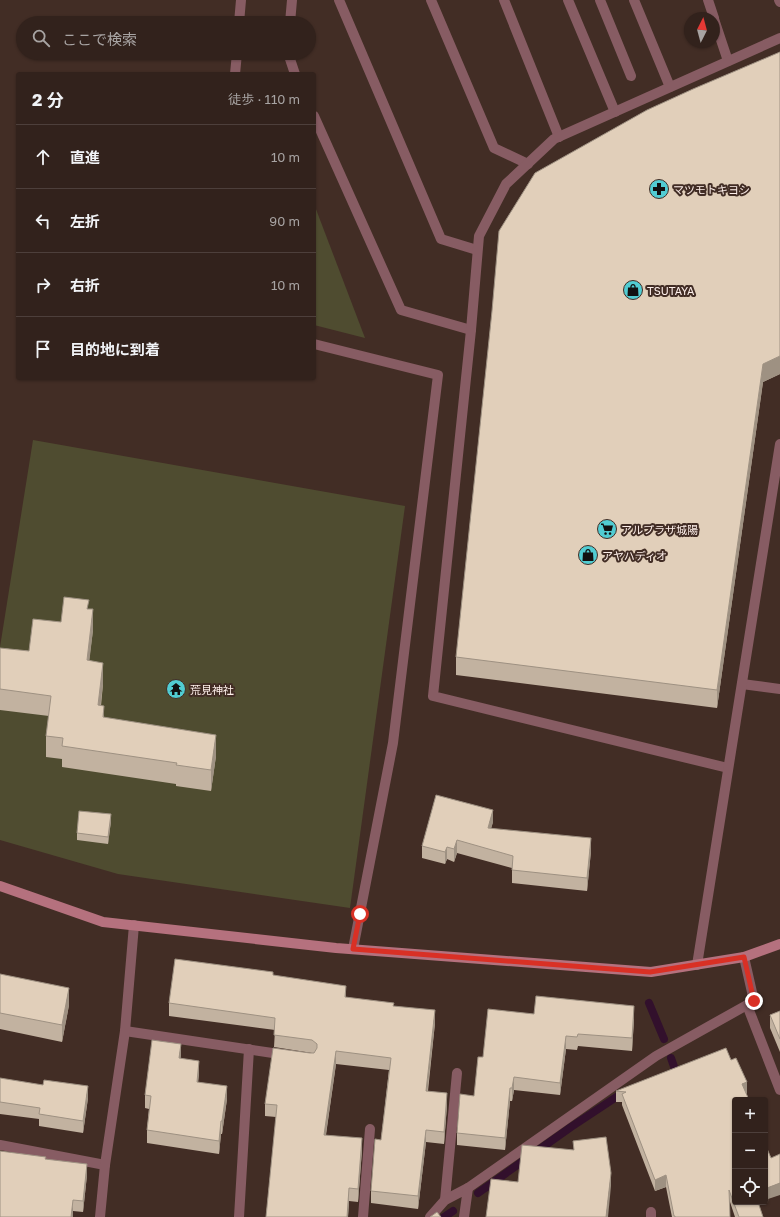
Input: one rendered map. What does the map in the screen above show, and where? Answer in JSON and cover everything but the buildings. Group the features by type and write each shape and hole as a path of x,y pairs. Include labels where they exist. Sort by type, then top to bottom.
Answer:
{"street":[{"path":"240,16 241,0"},
{"path":"291,16 292,0"},
{"path":"339,0 441,239 477,250"},
{"path":"431,0 494,148 528,164"},
{"path":"504,0 559,137"},
{"path":"568,0 615,112"},
{"path":"600,0 631,76"},
{"path":"634,0 670,87"},
{"path":"708,0 712,12"},
{"path":"720,36 728,61"},
{"path":"728,768 432,696 471,330 478,236 506,184 554,139 780,38"},
{"path":"235,72 236,60"},
{"path":"290,60 294,72"},
{"path":"316,120 401,310 471,330"},
{"path":"316,344 438,375 393,743 353,949"},
{"path":"697,965 780,444"},
{"path":"742,684 780,689"},
{"path":"0,886 103,922 353,949 650,972 744,957 780,944"},
{"path":"100,1217 105,1165 125,1031 134,925"},
{"path":"430,1217 445,1200 468,1188 656,1056 754,1001 744,957"},
{"path":"747,1005 780,1090"},
{"path":"125,1031 296,1056"},
{"path":"239,1217 249,1049"},
{"path":"445,1200 456,1072"},
{"path":"363,1217 370,1129"},
{"path":"0,1145 105,1165"},
{"path":"464,1217 468,1188"}],"shaded area":[{"path":"316,209 365,338 316,326"},
{"path":"33,440 405,506 350,908 118,874 0,840 0,647"}],"waterway":[{"path":"649,1003 664,1039"},
{"path":"671,1058 678,1078"},
{"path":"478,1193 571,1127 624,1092"},
{"path":"444,1217 453,1211"}],"place":[{"name":"マツモトキヨシ","path":"659,189"},
{"name":"TSUTAYA","path":"633,290"},
{"name":"アルプラザ城陽","path":"607,529"},
{"name":"アヤハディオ","path":"588,555"},
{"name":"荒見神社","path":"176,689"}],"route":[{"path":"360,914 353,949 650,972 744,957 754,1001"}]}
